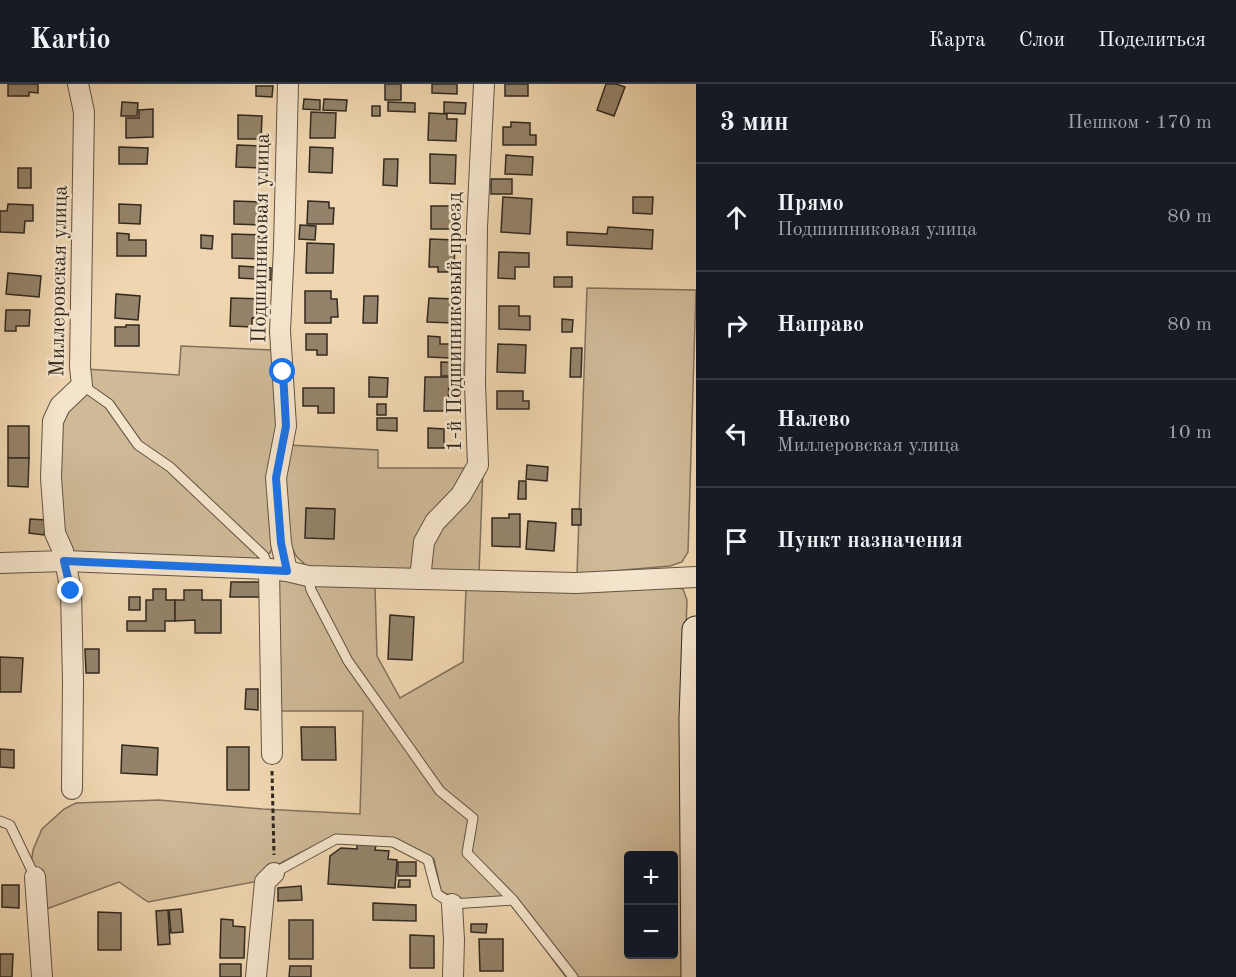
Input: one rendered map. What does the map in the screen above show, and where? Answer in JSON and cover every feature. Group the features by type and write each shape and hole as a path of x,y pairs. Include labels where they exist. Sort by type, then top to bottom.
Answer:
{"street":[{"name":"Миллеровская улица","path":"72,789 71,591 55,532 51,489 53,421 60,406 82,385 80,367 84,112 78,84"},
{"name":"Подшипниковая улица","path":"272,754 278,570 281,543 276,478 286,426 280,331 288,84"},
{"name":"1-й Подшипниковый проезд","path":"420,579 424,542 435,522 461,495 478,465 475,384 477,226 483,84"},
{"path":"0,563 64,561 278,570 308,576 576,583 696,577"},
{"path":"695,977 693,719 696,630"},
{"path":"256,977 265,882 274,873"},
{"path":"35,877 42,977"},
{"path":"452,904 453,977"}],"lane":[{"path":"82,385 110,404 138,445 170,467 278,570"},
{"path":"308,576 311,590 348,661 440,790 473,818 467,853 513,900 573,977"},
{"path":"0,821 10,825 35,877"},
{"path":"274,873 336,839 393,842 428,860 437,894 452,904 513,900"}],"path":[{"path":"272,754 273,847"}],"shaded area":[{"path":"587,288 696,290 688,552 682,562 670,566 577,574"},
{"path":"181,346 274,350 278,375 275,541 270,553 253,560 82,557 68,550 60,532 57,439 65,410 86,369 179,375"},
{"path":"289,445 378,450 378,468 483,468 479,574 310,569 297,557 288,541 282,480"},
{"path":"277,577 375,587 377,656 400,698 463,662 466,589 671,587 683,589 687,600 683,718 684,977 566,977 507,898 458,900 441,891 434,859 389,839 333,836 265,871 259,881 148,902 119,882 36,913 29,880 33,850 42,829 64,809 76,803 159,800 262,809 360,814 363,711 280,711"}],"building":[{"path":"8,84 38,84 38,93 29,92 29,96 8,96"},
{"path":"385,84 401,84 401,100 385,100"},
{"path":"432,84 457,84 457,94 432,93"},
{"path":"505,84 528,84 528,96 505,96"},
{"path":"606,84 625,87 614,116 597,110"},
{"path":"256,86 273,86 272,97 256,96"},
{"path":"304,99 320,100 320,110 303,109"},
{"path":"324,99 347,100 346,111 323,110"},
{"path":"122,102 138,103 137,116 121,116"},
{"path":"388,102 415,103 415,112 388,111"},
{"path":"444,102 466,103 465,114 444,113"},
{"path":"372,106 380,106 380,116 372,116"},
{"path":"153,109 153,137 126,138 126,118 139,118 139,110"},
{"path":"311,112 336,113 335,138 310,138"},
{"path":"429,113 447,114 447,119 457,119 456,141 428,140"},
{"path":"238,115 262,116 261,139 238,139"},
{"path":"511,122 530,123 530,135 536,135 536,145 503,145 503,127 511,127"},
{"path":"237,145 264,146 263,168 236,167"},
{"path":"119,147 148,148 147,164 119,164"},
{"path":"310,147 333,148 332,173 309,172"},
{"path":"430,154 456,155 455,184 430,183"},
{"path":"506,155 533,157 532,175 505,174"},
{"path":"384,159 398,159 397,186 383,185"},
{"path":"18,168 31,168 31,188 18,188"},
{"path":"491,179 512,179 512,194 491,194"},
{"path":"503,197 532,199 530,234 501,232"},
{"path":"633,197 653,197 652,214 633,213"},
{"path":"234,201 264,202 264,209 261,209 261,225 234,224"},
{"path":"308,201 329,202 329,208 334,208 333,224 307,224"},
{"path":"8,204 33,205 33,221 25,221 24,233 0,232 0,211 7,211"},
{"path":"119,204 141,205 140,224 119,223"},
{"path":"431,206 455,206 455,229 431,229"},
{"path":"300,225 316,226 315,240 299,239"},
{"path":"608,227 653,230 652,249 567,245 567,232 607,234"},
{"path":"117,233 129,234 129,240 146,240 146,256 117,256"},
{"path":"232,234 261,235 261,259 232,258"},
{"path":"201,235 213,236 212,249 201,248"},
{"path":"430,239 455,240 454,272 438,272 438,267 429,267"},
{"path":"307,243 334,244 333,273 306,273"},
{"path":"499,252 529,253 529,267 515,267 515,279 498,278"},
{"path":"239,266 271,268 271,280 239,278"},
{"path":"8,273 41,276 39,297 6,294"},
{"path":"554,277 572,277 572,287 554,287"},
{"path":"305,291 331,291 331,299 337,299 338,317 331,317 331,323 305,323"},
{"path":"116,294 140,296 138,320 115,318"},
{"path":"364,296 378,296 377,323 363,323"},
{"path":"231,298 261,299 260,319 252,318 252,327 230,326"},
{"path":"429,298 455,299 453,323 427,322"},
{"path":"499,306 519,306 519,316 530,316 530,330 499,329"},
{"path":"6,310 30,310 29,326 16,326 16,331 5,331"},
{"path":"562,319 573,320 572,332 562,332"},
{"path":"126,325 139,325 139,346 115,346 115,327 126,327"},
{"path":"306,334 327,334 327,355 317,355 317,350 306,350"},
{"path":"428,336 440,337 440,344 450,344 450,358 428,357"},
{"path":"498,344 526,345 525,373 497,372"},
{"path":"571,348 582,348 581,377 570,377"},
{"path":"441,362 463,363 463,376 441,376"},
{"path":"369,377 388,378 387,397 369,397"},
{"path":"425,377 449,377 448,411 424,411"},
{"path":"303,388 334,388 334,413 318,413 318,406 303,406"},
{"path":"497,391 523,391 523,401 529,401 529,409 497,409"},
{"path":"377,404 386,404 386,415 377,415"},
{"path":"377,418 397,418 397,431 377,430"},
{"path":"8,426 29,426 29,458 8,458"},
{"path":"428,428 444,429 444,448 428,448"},
{"path":"8,458 29,458 28,487 8,486"},
{"path":"527,465 548,467 547,481 526,479"},
{"path":"519,481 526,481 526,499 518,499"},
{"path":"306,508 335,509 334,539 305,538"},
{"path":"572,509 581,509 581,525 572,525"},
{"path":"509,514 520,514 520,547 492,546 492,518 509,518"},
{"path":"30,519 46,520 44,535 29,533"},
{"path":"528,521 556,523 554,551 526,549"},
{"path":"231,582 260,582 260,597 230,597"},
{"path":"153,589 166,589 166,600 175,600 175,621 165,621 165,631 127,631 127,621 146,621 146,600 153,600"},
{"path":"184,590 202,590 202,600 221,600 221,633 195,633 195,620 175,621 175,600 184,600"},
{"path":"129,597 140,597 140,610 129,610"},
{"path":"390,615 414,617 412,660 388,659"},
{"path":"85,649 99,649 99,673 86,673"},
{"path":"0,657 23,658 21,692 0,692"},
{"path":"246,689 258,689 258,710 245,709"},
{"path":"301,727 335,727 336,760 302,760"},
{"path":"122,745 158,748 157,775 121,773"},
{"path":"227,747 249,747 249,790 227,790"},
{"path":"0,749 14,750 14,768 0,767"},
{"path":"357,844 376,845 375,850 389,851 388,859 397,860 395,888 328,884 330,856 341,848 357,849"},
{"path":"398,862 416,862 416,876 398,876"},
{"path":"399,880 410,880 410,887 398,887"},
{"path":"2,885 19,885 19,908 2,907"},
{"path":"301,886 302,900 278,901 278,888"},
{"path":"373,903 416,905 416,921 373,920"},
{"path":"181,909 183,932 171,933 169,910"},
{"path":"168,910 170,944 158,945 156,911"},
{"path":"98,912 121,913 121,950 98,950"},
{"path":"221,919 233,920 233,926 245,927 244,958 220,958"},
{"path":"289,920 313,920 313,959 289,959"},
{"path":"471,924 487,924 486,933 471,932"},
{"path":"410,935 434,936 434,968 410,968"},
{"path":"479,939 503,939 503,971 480,971"},
{"path":"0,954 13,954 12,977 0,977"},
{"path":"220,964 241,964 241,977 220,977"},
{"path":"290,966 311,966 311,977 289,977"}],"route":[{"path":"71,591 64,561 287,571 281,543 276,478 286,426 283,372"}]}
